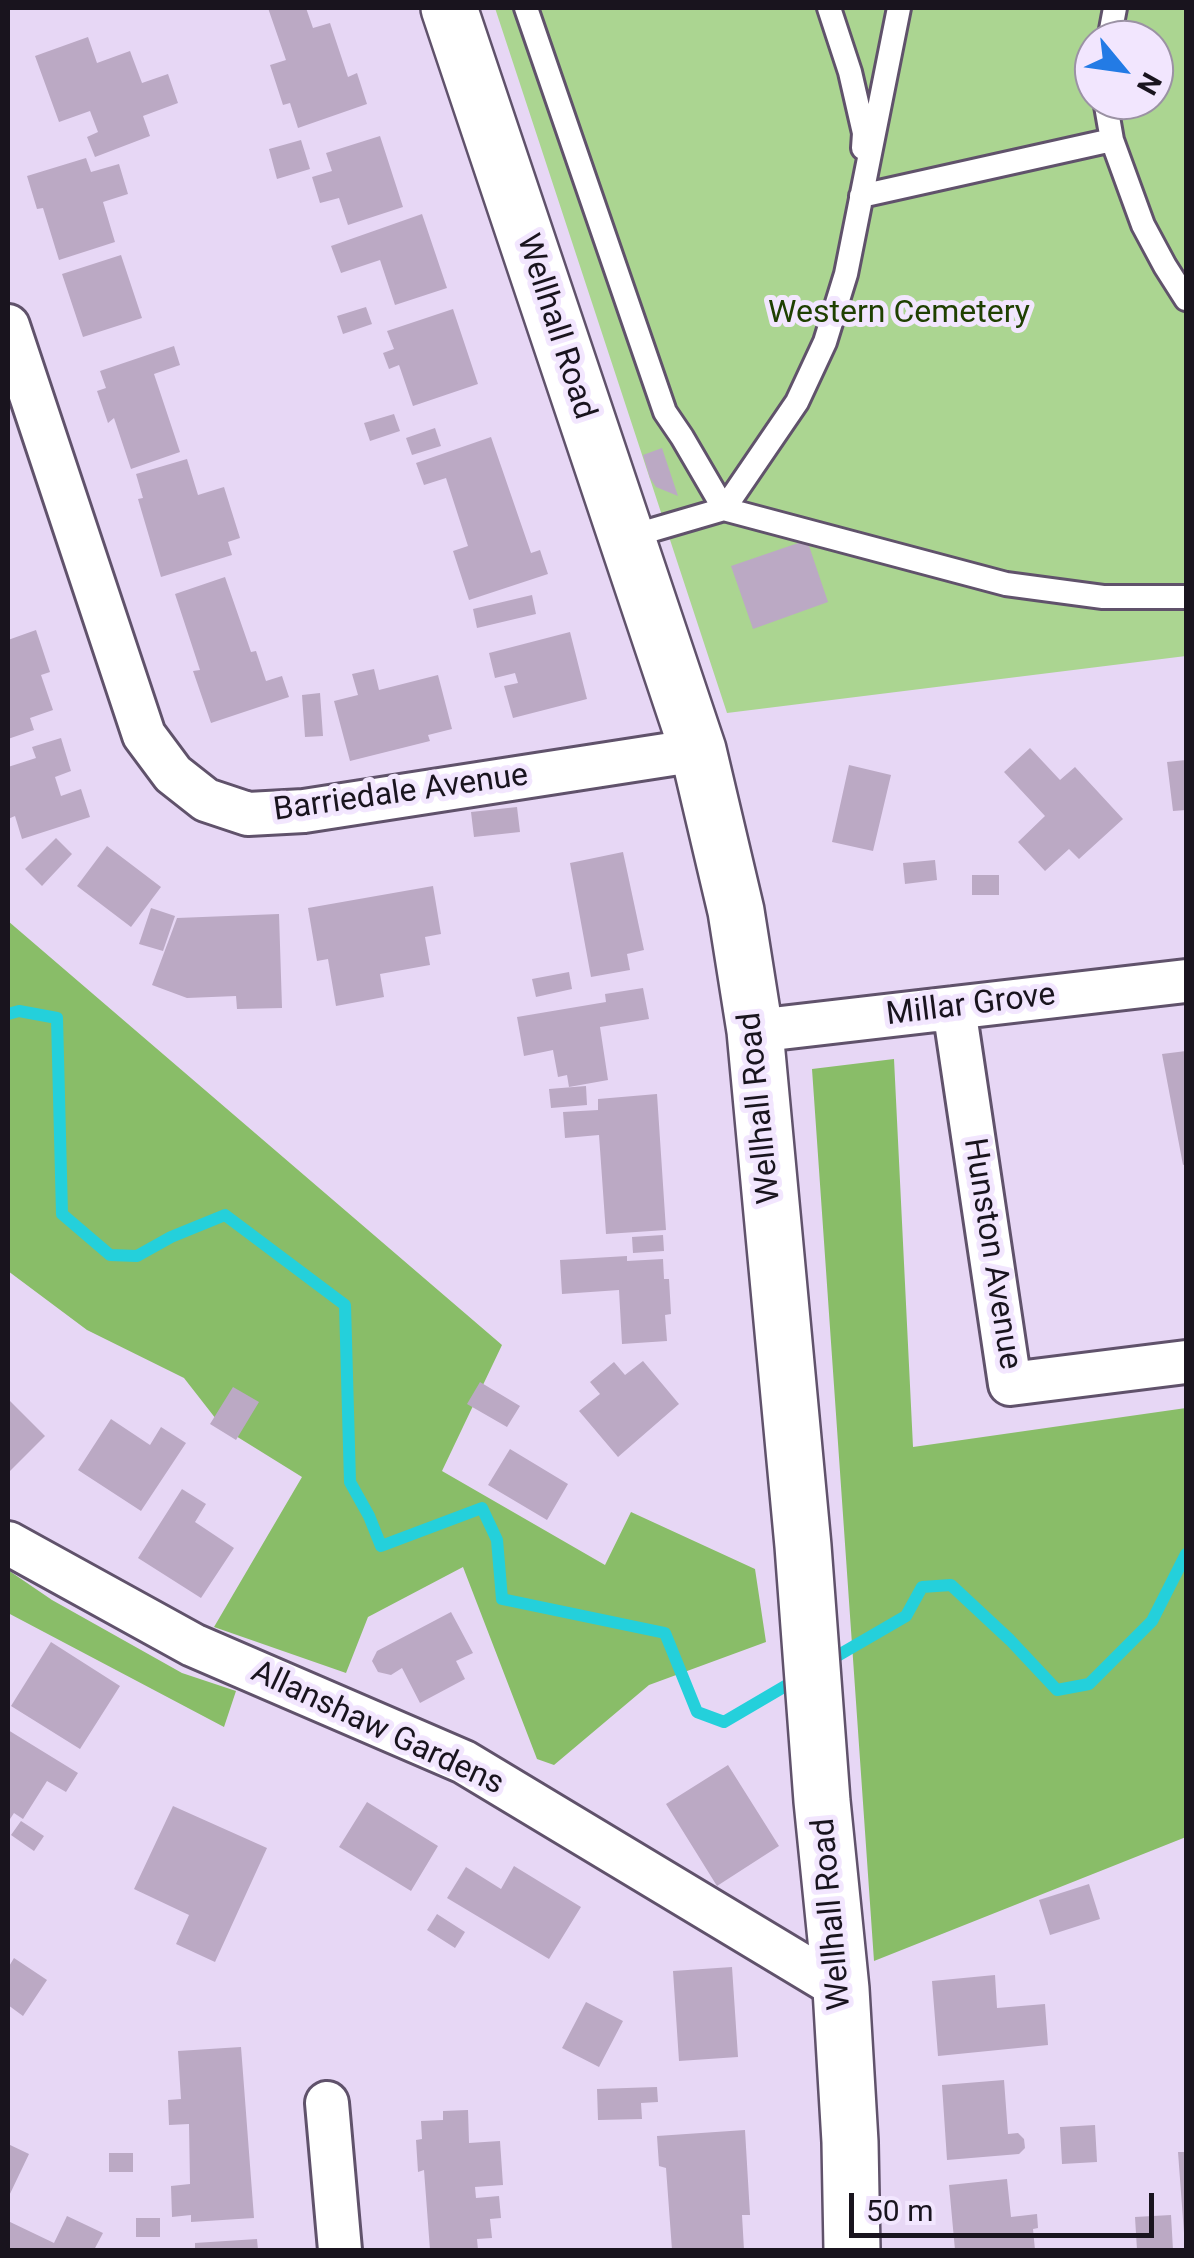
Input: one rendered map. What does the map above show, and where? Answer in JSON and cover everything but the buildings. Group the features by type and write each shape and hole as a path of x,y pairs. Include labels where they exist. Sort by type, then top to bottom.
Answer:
{"street":[{"name":"Wellhall Road","path":"449,8 698,750 736,911 756,1031 804,1546 822,1801 841,1990 852,2250"},
{"name":"Barriedale Avenue","path":"8,326 144,734 173,774 206,800 248,814 304,811 698,750"},
{"name":"Millar Grove","path":"756,1031 1186,981"},
{"name":"Hunston Avenue","path":"954,1008 1010,1384 1186,1362"},
{"name":"Allanshaw Gardens","path":"8,1543 193,1644 464,1762 841,1990"},
{"path":"327,2104 340,2250"}],"lane":[{"path":"526,8 665,412 724,509"},
{"path":"829,8 864,133 861,196"},
{"path":"724,509 796,402 825,342 846,274 899,8"},
{"path":"1108,120 1143,225 1186,299"},
{"path":"861,196 1112,140"},
{"path":"625,538 724,509 1006,584 1104,597 1186,597"}],"green space":[{"name":"Western Cemetery","path":"495,8 1186,8 1186,656 727,713"},
{"path":"8,921 502,1345 442,1471 605,1565 631,1512 755,1569 766,1642 649,1685 554,1765 537,1759 463,1567 368,1617 346,1673 214,1627 302,1477 223,1428 184,1378 87,1330 8,1271"},
{"path":"894,1059 913,1447 1186,1408 1186,1837 874,1961 812,1069"},
{"path":"8,1570 52,1600 182,1673 236,1691 224,1727 8,1613"}],"waterway":[{"path":"8,1014 19,1011 57,1018 62,1214 110,1255 137,1256 225,1215 345,1305 350,1482 381,1546 482,1508 497,1540 502,1599 665,1633 697,1712 724,1722 799,1678"},
{"path":"825,1663 906,1616 922,1587 951,1585 1057,1690 1089,1684 1152,1621 1186,1554"}]}
